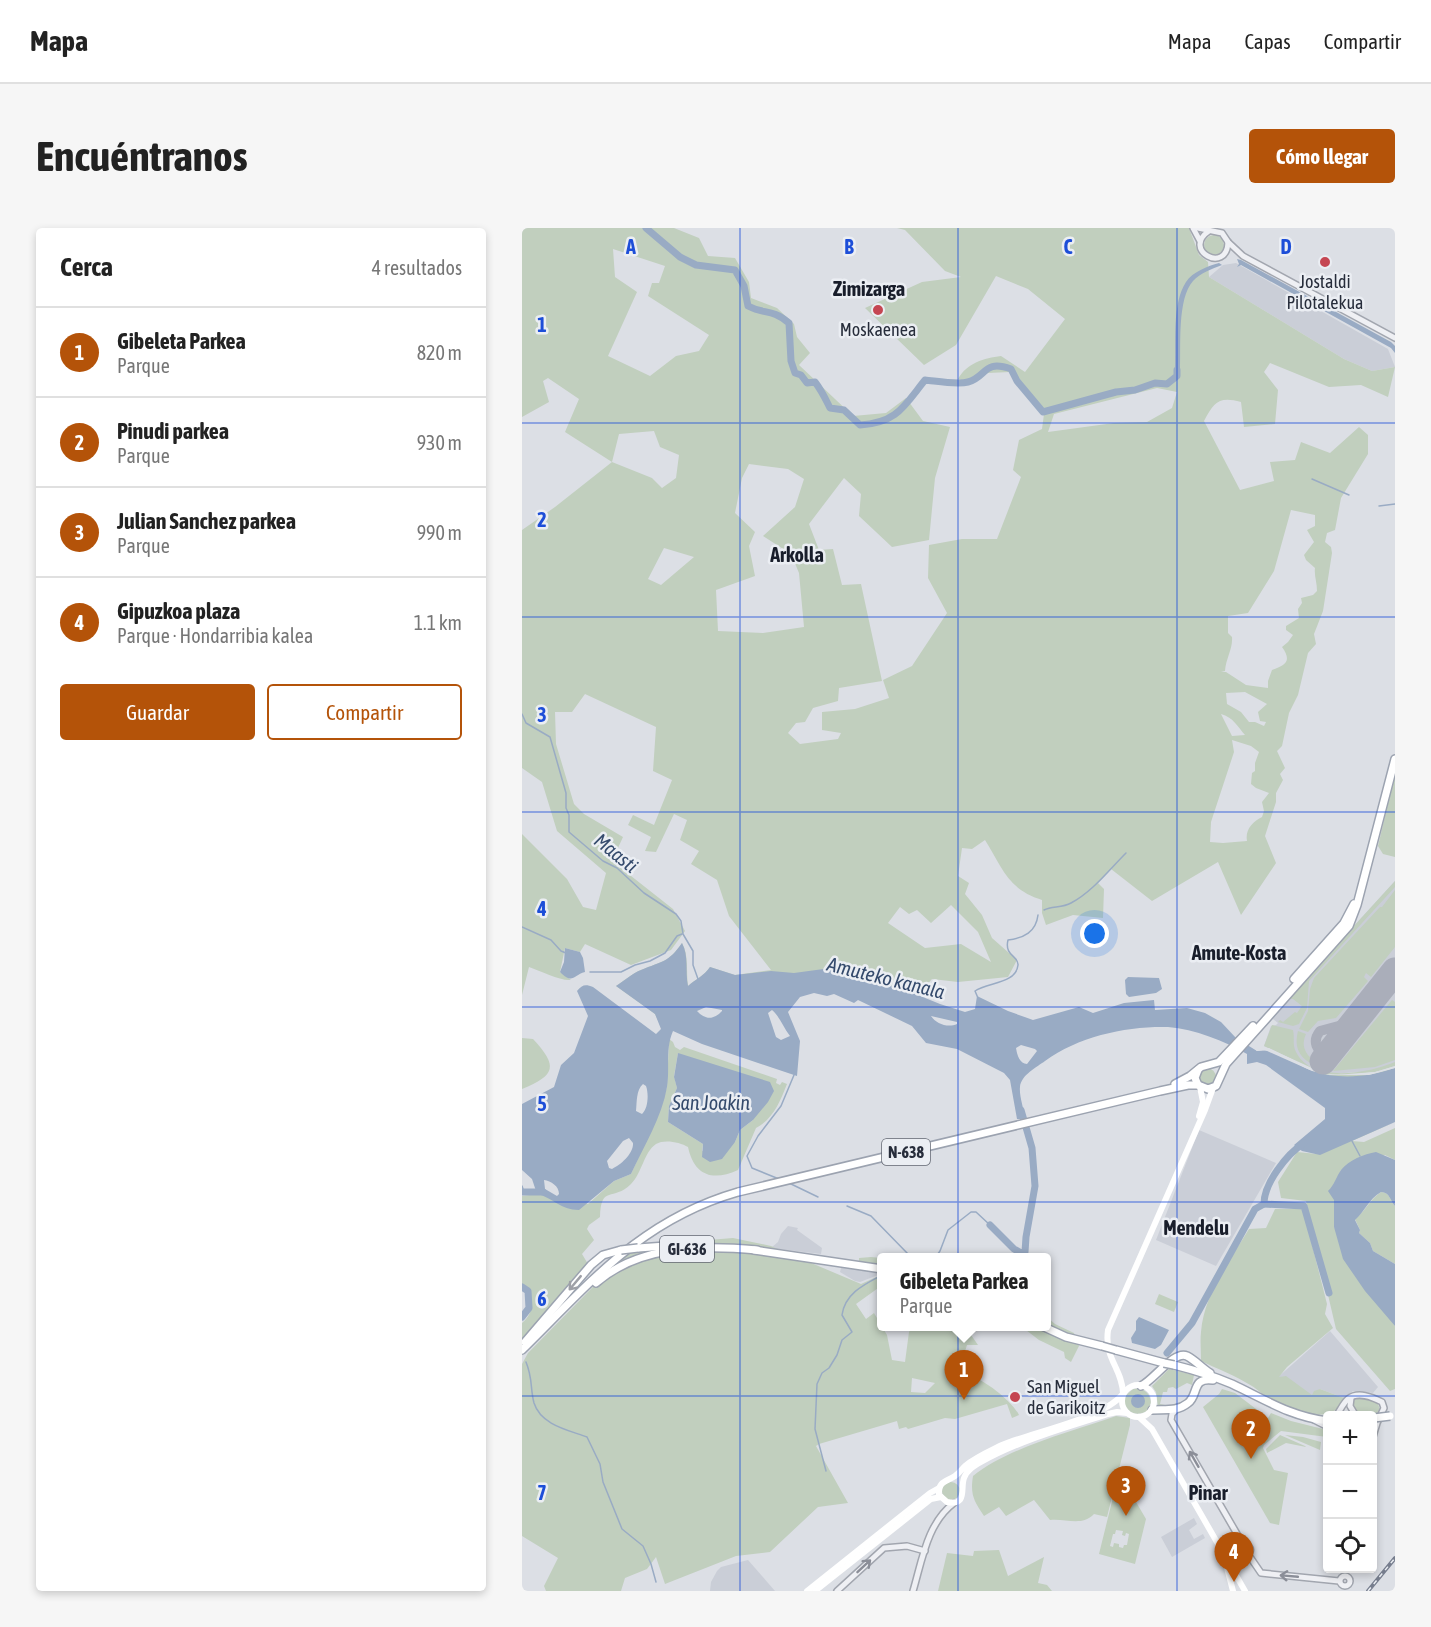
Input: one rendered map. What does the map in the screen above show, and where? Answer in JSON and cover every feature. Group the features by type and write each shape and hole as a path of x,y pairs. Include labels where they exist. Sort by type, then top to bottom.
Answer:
{"main road":[{"name":"N-638","path":"522,1350 625,1250 663,1223 706,1202 795,1178 1188,1084 1213,1088 1218,1084 1223,1067 1230,1055 1349,926 1358,905 1395,759"},
{"name":"N-638","path":"1247,1037 1344,923 1362,882"},
{"name":"N-638","path":"1160,1091 1185,1079 1204,1065 1219,1062 1230,1055"},
{"path":"1210,1065 1217,1070 1219,1078"},
{"path":"1195,1131 1203,1102 1195,1078 1198,1070"},
{"path":"1127,1413 1122,1407 1123,1394 1120,1377 1108,1351 1108,1330 1213,1088"},
{"name":"GI-636","path":"522,1345 591,1265 603,1255 621,1250 697,1243 718,1244 877,1268"},
{"name":"GI-636","path":"522,1356 581,1296 609,1272 621,1266 654,1255 703,1247 757,1250"},
{"name":"N-638","path":"581,1296 592,1281"},
{"path":"1051,1330 1066,1337 1223,1380"},
{"path":"1141,1386 1155,1377 1173,1358 1180,1355 1188,1357 1223,1380 1283,1411 1313,1420 1323,1420"},
{"path":"1120,1377 1132,1386 1148,1389 1153,1395 1152,1429"},
{"path":"1139,1417 1151,1411 1177,1409 1190,1402 1197,1385 1206,1380 1246,1392"},
{"path":"807,1591 972,1461 1000,1446 1085,1417 1114,1403 1132,1386"},
{"path":"815,1591 931,1499 942,1499 954,1503 962,1497 964,1478 970,1469 1003,1451 1117,1412 1139,1417 1152,1429 1245,1591"},
{"path":"1377,1421 1392,1415"},
{"path":"950,1478 956,1479 963,1487"},
{"path":"939,1488 942,1499"},
{"path":"1224,1554 1233,1591"}],"street":[{"path":"1193,228 1205,255 1214,258 1243,256"},
{"path":"1197,228 1222,233 1243,256 1395,338"},
{"path":"1200,241 1209,231"},
{"path":"1222,256 1228,242"},
{"path":"1340,1411 1348,1400 1362,1395 1382,1402 1384,1408 1377,1418"},
{"path":"1351,1398 1350,1406 1353,1411"},
{"path":"1177,1409 1172,1414 1171,1420 1244,1551 1261,1573 1350,1580 1345,1589"},
{"path":"1313,1420 1323,1425"},
{"path":"942,1499 944,1511"},
{"path":"913,1591 937,1521 954,1503"},
{"path":"837,1591 880,1551 893,1546 906,1546 925,1551"},
{"path":"1228,1561 1244,1551"},
{"path":"1342,1578 1344,1573"}],"shaded area":[{"path":"1236,263 1388,349 1395,367 1372,371 1344,359 1209,277 1223,265"},
{"path":"1395,881 1395,1066 1379,1071 1327,1074 1264,1046 1271,1026 1278,1023 1273,1019 1274,1016"},
{"path":"1199,1130 1276,1163 1216,1266 1156,1240"},
{"path":"788,1226 798,1228 797,1230 822,1248 821,1254 771,1248 778,1242"},
{"path":"849,1267 877,1272 877,1275 860,1282 855,1281 840,1272 841,1268"},
{"path":"1330,1331 1378,1387 1373,1393 1353,1391 1344,1398 1320,1389 1314,1397 1314,1403 1303,1409 1267,1387"},
{"path":"1194,1518 1197,1524 1189,1530 1194,1539 1203,1534 1205,1538 1172,1557 1161,1537"},
{"path":"748,1560 775,1591 710,1591 711,1582 721,1567"}],"green space":[{"path":"522,228 674,228 699,238 708,256 735,258 749,282 751,298 777,308 794,324 797,337 810,353 799,365 853,416 886,413 906,398 923,421 950,427 935,478 929,540 892,547 859,516 861,494 844,478 809,524 819,550 833,549 842,585 861,584 882,681 839,688 838,701 813,708 805,722 796,723 788,733 800,744 838,739 841,733 822,730 822,712 855,709 889,698 883,680 912,666 947,613 928,578 929,545 962,539 997,539 1021,477 1013,470 1019,440 1042,429 1044,414 1010,372 988,373 970,383 958,379 966,369 977,362 1001,356 1025,372 1065,319 1028,289 996,276 956,345 924,365 865,308 922,282 961,277 945,271 905,230 897,228 1189,228 1199,255 1208,262 1209,277 1344,359 1372,371 1395,367 1388,397 1361,385 1329,387 1270,363 1264,372 1278,390 1275,424 1244,427 1241,402 1234,400 1218,402 1204,421 1240,490 1274,481 1270,462 1295,460 1301,442 1330,453 1359,427 1368,435 1368,454 1341,498 1335,530 1327,533 1325,542 1331,547 1332,553 1323,611 1314,634 1316,644 1308,653 1298,695 1289,713 1282,746 1277,751 1285,768 1280,774 1283,780 1276,793 1276,802 1265,836 1276,863 1241,915 1218,862 1152,901 1111,869 1098,883 1104,889 1103,918 1073,915 1046,925 1042,913 1042,900 1030,896 1014,884 985,840 972,849 962,848 958,876 969,883 965,894 982,915 992,938 1017,960 1008,977 958,982 932,979 918,995 897,987 701,998 662,1029 655,1014 616,986 638,971 668,958 682,943 686,958 688,986 710,967 735,975 771,970 729,916 717,880 691,864 699,851 680,840 687,820 674,814 656,852 645,851 651,837 628,825 633,815 654,825 672,780 653,771 656,727 585,694 572,712 555,712 556,744 574,804 584,814 623,837 612,861 673,909 685,931 671,950 631,965 585,944 580,952 565,948 560,972 571,980 529,967 522,995 522,834 567,879 583,907 596,910 606,873 557,831 542,782 522,768 522,530 612,462 565,432 579,399 548,378 543,381 549,402 522,417","holes":["613,249 665,266 659,283 652,283 648,296 709,335 699,351 676,356 650,376 608,356 637,292 615,277","1157,388 1177,392 1172,408 1147,422 1114,423 1048,432 1054,414","654,431 660,447 679,455 676,478 662,488 652,478 612,462 619,434","749,464 788,469 804,479 795,507 763,536 791,554 799,573 804,627 763,633 718,631 716,590 755,576 749,546 755,532 735,513 742,478","1291,510 1315,515 1315,526 1307,530 1314,542 1304,555 1315,568 1317,591 1313,595 1301,598 1302,603 1298,609 1299,618 1286,626 1286,630 1293,635 1282,647 1287,659 1284,664 1272,670 1268,688 1246,685 1226,672 1221,672 1225,671 1232,641 1228,633 1228,616 1248,613 1274,571","664,548 694,557 661,585 648,579","1245,692 1267,704 1258,712 1260,721 1266,722 1264,726 1249,722 1241,712 1227,704 1226,693","1221,714 1232,720 1245,735 1232,736","1232,740 1251,746 1259,752 1251,784 1269,793 1262,802 1264,811 1262,817 1250,827 1247,841 1210,842 1211,822 1234,752","951,905 978,932 991,962 961,944 925,948 888,923 900,907 909,914 917,910 931,923"]},
{"path":"1210,235 1218,235 1224,241 1224,249 1218,255 1210,255 1204,249 1204,241"},
{"path":"1395,774 1395,857 1383,854 1378,846"},
{"path":"1395,881 1395,887 1309,981 1307,1008 1299,1024 1293,1026 1278,1022 1280,1020 1283,1022 1295,1012 1297,1013 1302,1006 1290,999 1290,996"},
{"path":"1395,890 1395,947 1371,977 1366,973 1364,977 1368,981 1336,1018 1318,1021 1308,1032 1299,1029 1308,1011 1310,989 1314,978 1382,907"},
{"path":"1392,1000 1395,1002 1395,1060 1375,1067 1333,1071"},
{"path":"1272,1025 1293,1030 1296,1052 1304,1062 1315,1069 1328,1072 1356,1072 1395,1062 1395,1066 1375,1072 1335,1075 1369,1075 1395,1068 1395,1105 1312,1071 1325,1074 1264,1046"},
{"path":"1298,1031 1306,1034 1305,1051 1325,1069 1312,1064 1299,1052"},
{"path":"522,1038 533,1039 547,1056 550,1069 542,1079 522,1089"},
{"path":"669,1039 680,1050 684,1047 777,1079 776,1083 780,1085 782,1082 787,1084 771,1115 756,1128 738,1170 729,1174 706,1174 695,1164 685,1145 672,1142 656,1144 631,1184 603,1200 600,1217 587,1229 594,1240 582,1254 588,1264 522,1341 522,1323 529,1314 532,1304 529,1293 522,1284 522,1196 537,1194 588,1204 614,1181 631,1174 659,1112 667,1087","holes":["678,1053 753,1120 740,1130 735,1142 702,1151 703,1144 668,1122 669,1106 677,1088 674,1076"]},
{"path":"1207,1068 1213,1071 1216,1077 1213,1083 1207,1086 1201,1083 1198,1077 1201,1071"},
{"path":"1395,1122 1352,1141 1364,1142 1395,1128 1395,1160 1385,1155 1341,1170 1336,1183 1334,1227 1395,1326 1395,1389 1390,1391 1336,1329 1306,1201 1281,1198 1278,1182 1297,1152 1317,1154"},
{"path":"1381,1192 1388,1195 1395,1206 1395,1264 1373,1251 1370,1243 1359,1233 1355,1219"},
{"path":"1275,1209 1303,1209 1327,1304 1325,1314 1333,1328 1287,1367 1279,1377 1286,1376 1312,1395 1314,1391 1320,1389 1344,1398 1339,1407 1333,1411 1323,1411 1322,1415 1290,1408 1268,1398 1240,1379 1201,1361 1203,1318 1212,1291 1249,1229 1266,1228"},
{"path":"733,1238 771,1246 861,1284 877,1277 877,1289 856,1304 866,1319 874,1313 877,1318 877,1331 885,1331 887,1335 892,1360 905,1362 910,1331 969,1331 978,1345 967,1345 958,1374 973,1377 992,1387 1009,1402 1019,1415 1012,1418 1007,1404 955,1419 945,1418 908,1429 906,1427 899,1429 897,1421 819,1444 816,1446 848,1503 818,1507 770,1552 736,1556 665,1584 656,1557 647,1569 625,1578 621,1591 546,1591 544,1586 558,1558 522,1536 522,1364 528,1353 640,1239 648,1245","holes":["912,1378 935,1383 925,1393 911,1392"]},
{"path":"859,1258 877,1258 877,1268 859,1265"},
{"path":"1159,1294 1178,1302 1174,1312 1155,1304"},
{"path":"1051,1320 1074,1333 1079,1346 1071,1362 1065,1358 1064,1352 1039,1340 1027,1331 1051,1331"},
{"path":"1169,1369 1194,1375 1192,1385 1187,1383 1176,1389 1168,1388 1167,1392 1163,1392 1160,1404 1165,1405 1164,1407 1158,1407 1156,1392 1152,1386"},
{"path":"1133,1389 1140,1389 1148,1393 1151,1403 1147,1411 1134,1413 1125,1406 1125,1396"},
{"path":"1222,1389 1235,1393 1268,1418 1271,1413 1323,1429 1323,1436 1281,1431 1264,1445 1263,1448 1274,1470 1288,1473 1279,1525 1270,1523 1203,1407"},
{"path":"1362,1398 1377,1402 1380,1409 1377,1413 1377,1411 1356,1411 1352,1404 1354,1400"},
{"path":"1116,1416 1130,1418 1130,1425 1107,1517 1094,1514 1079,1521 1050,1520 1034,1500 1006,1516 999,1507 984,1516 974,1498 973,1476 1022,1448"},
{"path":"1280,1435 1306,1447 1286,1443 1267,1453 1266,1449"},
{"path":"1285,1435 1321,1442 1320,1450"},
{"path":"1119,1473 1146,1519 1135,1564 1099,1554","holes":["1116,1530 1123,1531 1122,1535 1129,1534 1127,1545 1123,1548 1114,1543 1113,1547 1110,1546"]},
{"path":"947,1482 955,1482 960,1487 958,1498 947,1500 942,1495 942,1487"},
{"path":"999,1550 1008,1576 1044,1557 1038,1583 1047,1585 1052,1591 938,1591 947,1553 973,1556 974,1551"}],"water":[{"path":"1237,259 1391,342 1395,346 1395,353 1391,348 1241,265 1237,267 1239,264"},
{"path":"1219,263 1222,265 1193,281 1184,299 1180,336 1180,369 1177,376 1175,367 1176,323 1182,291 1192,275"},
{"path":"682,943 688,986 710,967 735,975 771,971 794,973 831,968 880,984 898,987 965,1012 975,1009 977,996 1033,1020 1079,1007 1093,1013 1124,1003 1154,1000 1155,1010 1187,1008 1205,1013 1221,1022 1236,1038 1257,1051 1264,1050 1278,1054 1323,1074 1354,1076 1375,1074 1395,1068 1395,1122 1320,1155 1302,1151 1294,1145 1325,1119 1325,1108 1266,1065 1257,1062 1247,1064 1247,1054 1238,1049 1199,1033 1168,1027 1136,1028 1104,1034 1058,1052 1023,1079 1020,1091 1025,1119 1017,1119 1010,1080 1004,1073 957,1049 926,1043 912,1026 858,1000 854,1003 834,994 827,996 814,993 800,997 788,1012 800,1041 797,1076 702,1044 673,1031 668,1052 668,1080 665,1098 631,1174 614,1181 579,1210 567,1208 537,1194 532,1179 522,1170 522,1104 554,1087 561,1065 574,1053 588,1016 577,991 584,986 593,987 656,1034 661,1029 655,1014 616,986 638,971 664,961","holes":["706,1007 722,1010 710,1018 697,1011","772,1010 790,1036 781,1040 776,1037 768,1013","931,1016 957,1022 957,1024 946,1025","1021,1045 1037,1051 1027,1064 1018,1056 1016,1048","643,1084 646,1086 647,1105 642,1114 636,1111 639,1089","629,1138 633,1147 626,1158 612,1169 609,1168 607,1161 623,1141","544,1180 556,1186 559,1191 557,1196 545,1189"]},
{"path":"565,948 580,952 583,958 585,972 570,979 560,972 564,962"},
{"path":"1128,977 1159,978 1162,989 1156,993 1129,997 1126,994 1125,980"},
{"name":"San Joakin","path":"678,1053 770,1082 774,1091 753,1120 740,1130 735,1142 722,1159 710,1162 702,1157 703,1144 668,1122 669,1106 677,1088 674,1077"},
{"path":"1376,1152 1395,1160 1395,1206 1388,1195 1381,1192 1355,1220 1360,1230 1359,1233 1370,1243 1373,1251 1395,1264 1395,1326 1365,1291 1343,1259 1334,1227 1334,1200 1328,1191 1348,1163"},
{"path":"1139,1317 1169,1330 1161,1345 1155,1349 1132,1343 1131,1338 1136,1330 1136,1321"},
{"path":"1138,1394 1143,1396 1145,1401 1143,1406 1138,1408 1133,1406 1131,1401 1133,1396"}],"pier":[{"path":"1252,1043 1258,1048 1269,1048 1314,1070 1327,1074 1346,1075 1330,1075 1312,1071 1265,1050 1257,1051 1250,1045"},
{"path":"1395,1066 1395,1068 1369,1075 1346,1075 1375,1072"}],"waterway":[{"path":"646,228 680,257 696,265 735,270 744,286 748,306 773,313 789,323 791,361 795,373 801,375 807,383 815,382 830,408 844,410 860,425 883,421 899,412 925,380 963,383 974,380 990,367 995,366 1011,369 1017,381 1043,412 1155,383 1167,384 1177,376 1177,370"},
{"path":"1312,479 1349,495"},
{"path":"1379,506 1395,504"},
{"name":"Maasti","path":"522,714 526,723 550,737 566,793 569,832 603,861 617,868 644,893 676,914 681,921 683,934 693,951 693,965 698,979"},
{"path":"1044,910 1068,905 1079,898 1126,853"},
{"path":"978,998 975,991 1007,979 1016,971 1018,962 1008,949 1008,940 1019,938 1032,930 1038,915"},
{"path":"522,927 551,940 566,953"},
{"path":"590,972 621,972 650,961 665,953 677,936 682,934"},
{"path":"779,1179 752,1168 747,1156 758,1136 781,1106 794,1075"},
{"path":"1021,1110 1032,1148 1035,1186 1024,1253"},
{"path":"1352,1141 1360,1156"},
{"path":"1167,1353 1192,1323 1255,1209 1264,1204 1272,1178 1291,1154 1304,1143"},
{"path":"789,1183 818,1197"},
{"name":"Amuteko kanala","path":"522,1186 524,1192"},
{"name":"Amuteko kanala","path":"522,1192 543,1192"},
{"path":"1264,1204 1304,1206 1329,1293"},
{"path":"847,1206 871,1216 907,1253"},
{"path":"939,1253 948,1230 971,1212 976,1212 990,1225"},
{"path":"990,1225 1014,1249 1021,1253"},
{"path":"826,1471 815,1429 817,1384 822,1373 829,1368 837,1355 842,1340 852,1332 842,1315 847,1301 857,1290 877,1278"},
{"path":"522,1287 528,1291 529,1308 522,1317"},
{"path":"526,1362 530,1373 534,1403 543,1417 556,1426 587,1437 600,1464 603,1482 622,1529 643,1546 656,1582"}],"taxiway":[{"path":"1328,1054 1317,1046 1316,1039 1320,1031 1346,1024 1360,1015"}],"runway":[{"path":"1323,1061 1395,971"}],"railway":[{"path":"1368,1591 1395,1558"}],"place":[{"name":"Jostaldi Pilotalekua","path":"1325,262"},
{"name":"Moskaenea","path":"878,310"},
{"name":"San Miguel de Garikoitz","path":"1015,1397"},
{"name":"Gibeleta Parkea","path":"964,1400"},
{"name":"Pinudi parkea","path":"1251,1459"},
{"name":"Julian Sanchez parkea","path":"1126,1516"},
{"name":"Gipuzkoa plaza","path":"1234,1582"}],"district":[{"name":"Zimizarga","path":"869,289"},
{"name":"Arkolla","path":"797,555"},
{"name":"Amute-Kosta","path":"1239,953"},
{"name":"Mendelu","path":"1196,1228"},
{"name":"Pinar","path":"1208,1493"}]}
